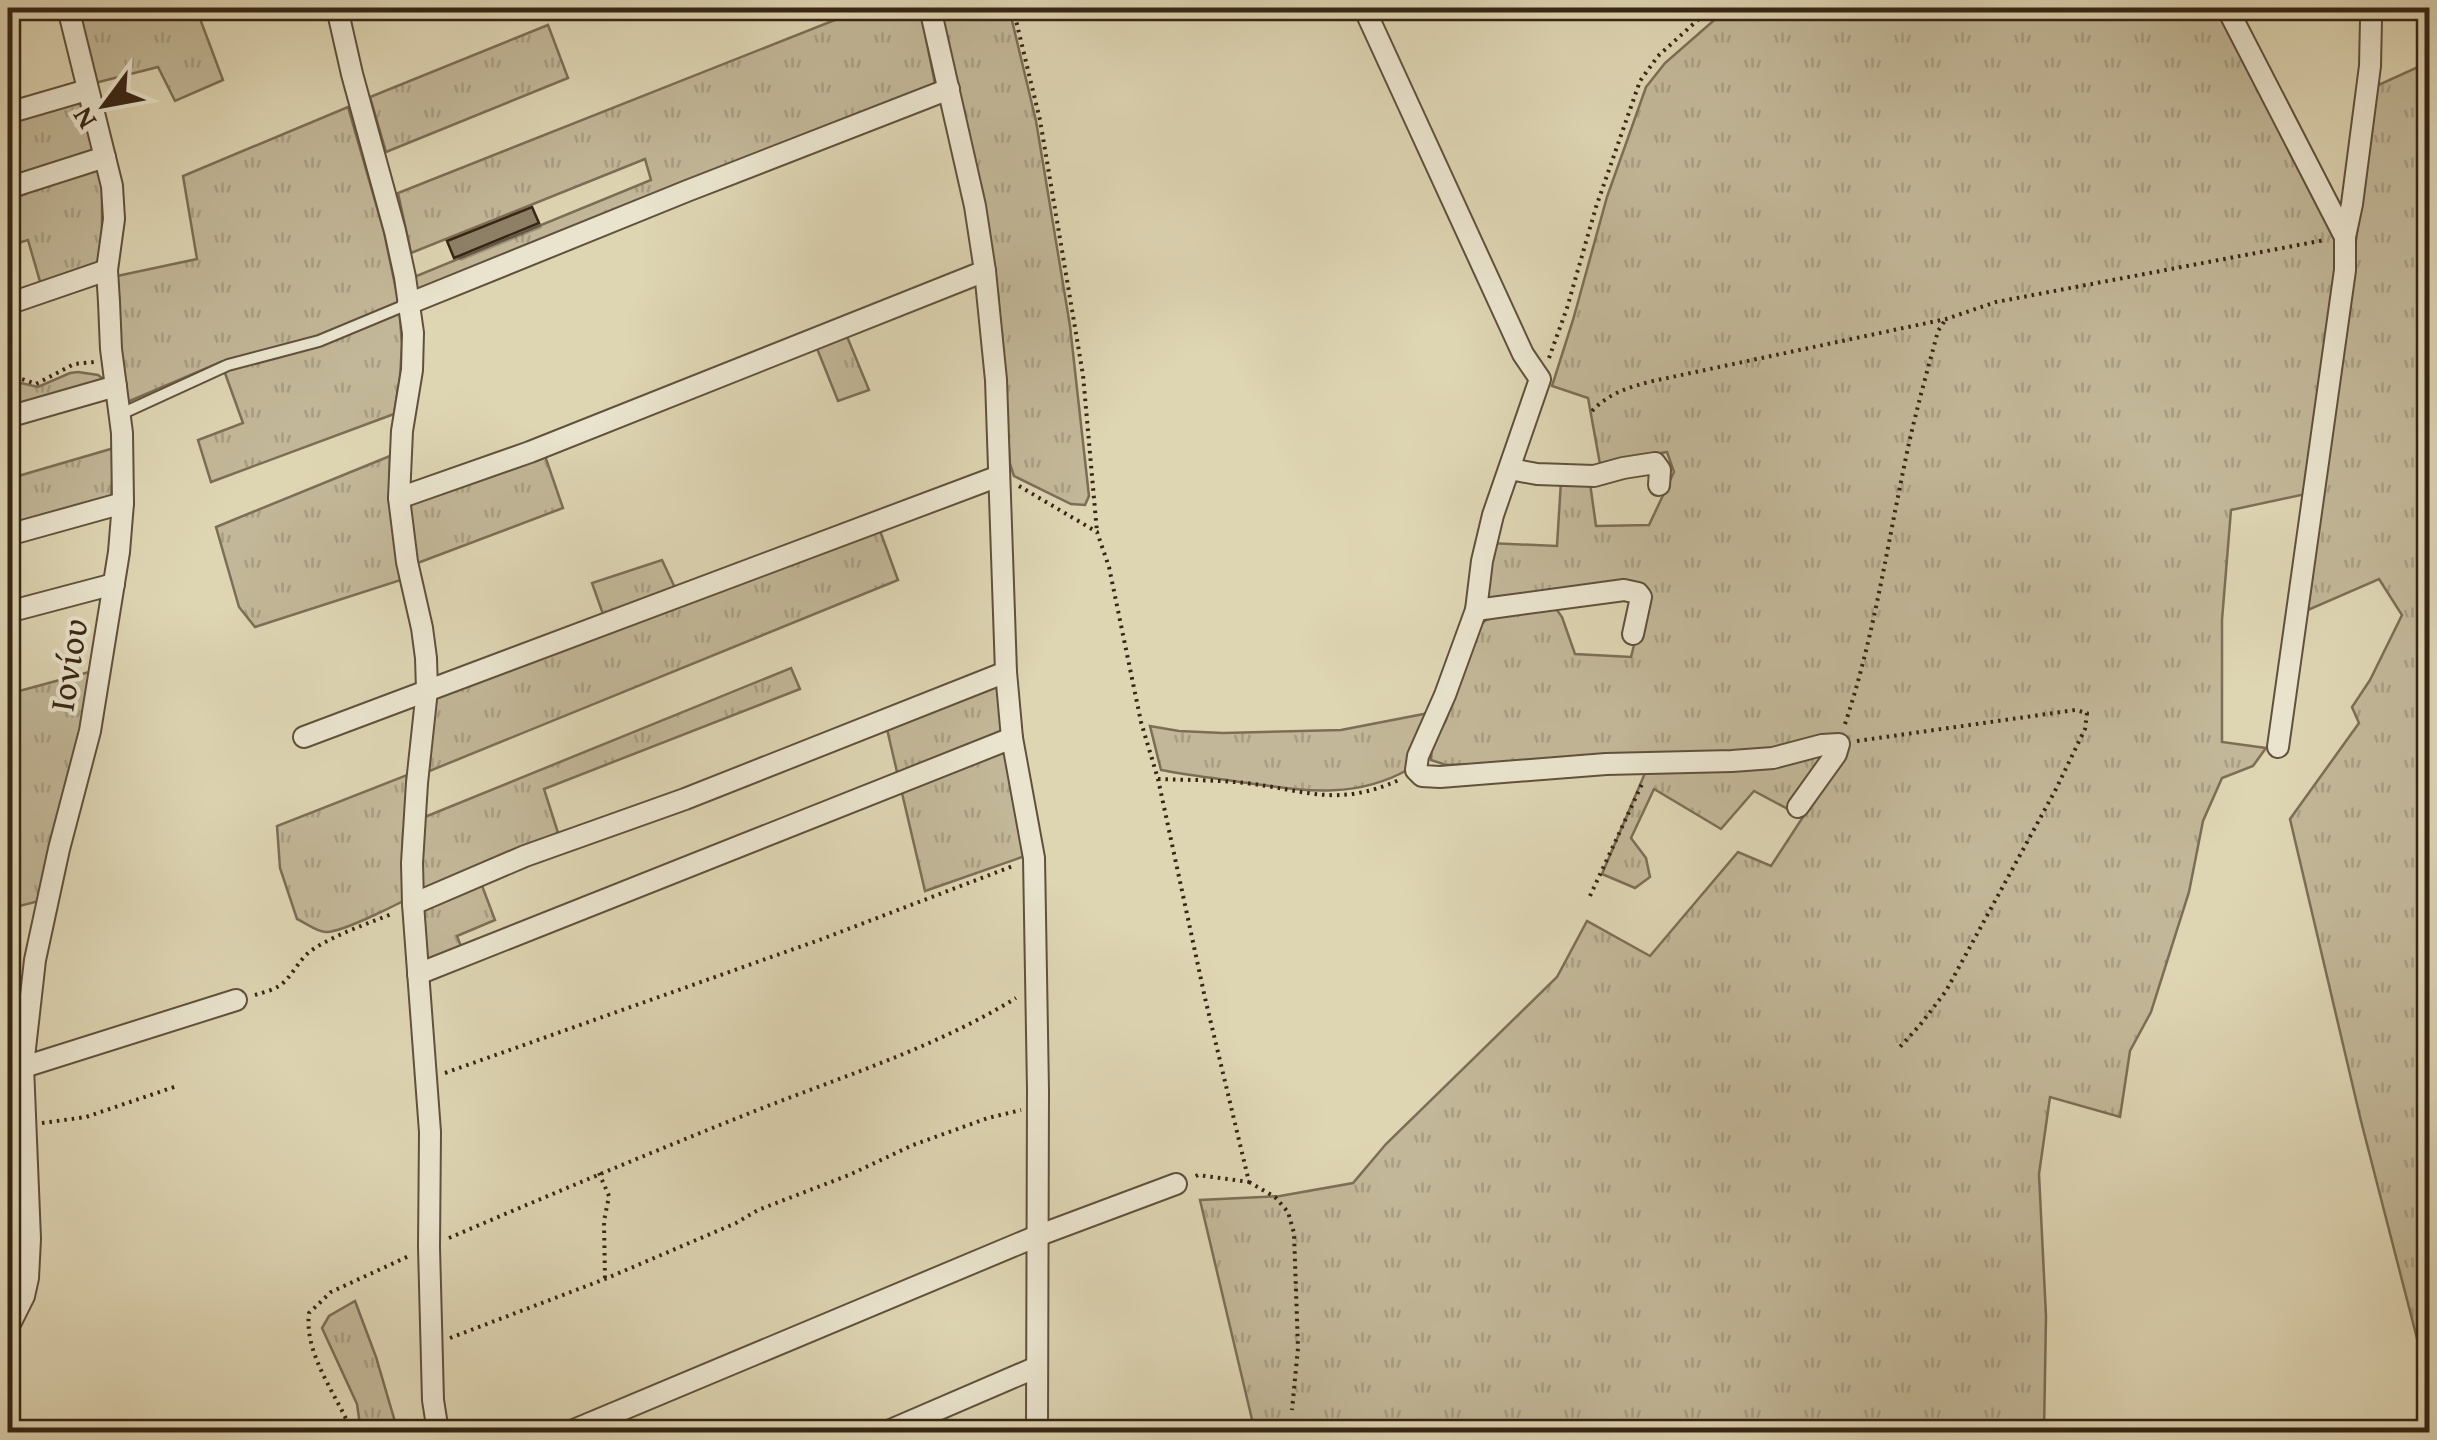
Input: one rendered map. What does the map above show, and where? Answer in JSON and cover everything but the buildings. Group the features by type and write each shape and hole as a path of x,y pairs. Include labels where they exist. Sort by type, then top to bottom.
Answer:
{"street":[{"name":"Ιονίου","path":"8,1328 28,1278 30,1238 24,1123 15,1069 37,948 90,731 123,503 108,270 114,219 112,186 68,8"},
{"path":"337,8 395,231 413,333 398,498 406,562 422,628 427,690 413,825 413,904 432,1161 433,1400 438,1432"},
{"path":"930,8 976,206 986,270 996,380 1006,672 1012,738 1034,858 1038,1106 1036,1432"},
{"path":"1364,8 1523,354 1540,379 1493,515 1476,610 1418,756 1416,770 1422,776 1440,777 1606,764 1772,758 1839,744 1798,808"},
{"path":"2227,8 2345,237"},
{"path":"2278,746 2345,270 2345,237 2370,66 2374,8"},
{"path":"8,114 87,90"},
{"path":"408,304 949,90"},
{"path":"8,188 105,157"},
{"path":"8,304 108,270"},
{"path":"398,498 530,452 986,270"},
{"path":"8,417 115,377"},
{"path":"1510,469 1594,476 1655,462 1660,470 1659,484"},
{"path":"304,737 1000,476"},
{"path":"8,536 123,503"},
{"path":"8,612 114,584"},
{"path":"1476,610 1624,590 1641,597 1634,634"},
{"path":"413,904 525,856 685,800 1006,672"},
{"path":"418,974 1012,738"},
{"path":"15,1069 236,1000"},
{"path":"569,1432 1037,1236 1176,1184"},
{"path":"886,1432 1038,1368"}],"lane":[{"path":"120,414 228,365 319,341 408,304"}],"path":[{"path":"1013,8 1040,120 1083,374 1097,532 1158,779 1249,1182"},
{"path":"1540,379 1558,337 1596,206 1640,81 1658,56 1711,8"},
{"path":"1592,411 1627,387 1946,320 1996,302 2345,237"},
{"path":"1899,1048 1946,991 2056,789 2085,730 2088,713 2075,710 1839,744 1882,583 1914,423 1938,332 1946,320"},
{"path":"8,374 36,384 74,364 93,362 115,377"},
{"path":"1000,476 1097,532"},
{"path":"1590,896 1640,790 1647,764"},
{"path":"1158,779 1350,796 1375,791 1416,770"},
{"path":"426,1078 779,955 1034,858"},
{"path":"236,1000 272,990 314,949 413,904"},
{"path":"352,1432 311,1344 308,1325 309,1313 331,1292 599,1173 895,1057 985,1016 1037,984"},
{"path":"24,1123 86,1117 177,1086"},
{"path":"432,1345 605,1279 913,1145 988,1118 1038,1106"},
{"path":"599,1173 609,1196 604,1221 605,1279"},
{"path":"1176,1184 1198,1175 1249,1182 1275,1197 1288,1212 1294,1233 1298,1330 1292,1410"}],"green space":[{"path":"77,8 196,8 223,80 175,101 158,67 95,83"},
{"path":"865,8 920,8 935,84 416,293 414,277 651,180 645,159 411,253 398,193"},
{"path":"939,8 1009,8 1036,121 1070,326 1089,496 1085,505 1071,504 1014,476 1010,464 998,294"},
{"path":"1728,8 2217,8 2332,228 2338,258 2306,494 2231,510 2222,620 2222,742 2266,748 2253,766 2222,778 2203,821 2189,892 2151,1012 2130,1051 2120,1117 2050,1097 2039,1174 2046,1316 2044,1432 1255,1432 1200,1200 1280,1196 1353,1183 1386,1144 1557,977 1587,921 1650,956 1738,852 1771,866 1803,817 1754,791 1721,829 1654,789 1631,838 1646,858 1650,877 1635,888 1602,874 1651,759 1446,765 1431,760 1432,746 1446,720 1474,630 1486,620 1554,606 1575,654 1631,657 1646,598 1487,599 1489,543 1557,546 1561,481 1590,483 1596,526 1649,525 1674,472 1667,452 1600,464 1588,398 1552,386 1607,197 1646,87 1665,63"},
{"path":"548,25 568,78 386,152 370,97"},
{"path":"2429,62 2429,1385 2361,1121 2290,819 2359,723 2352,707 2402,615 2379,579 2308,610 2376,86"},
{"path":"77,95 93,141 102,188 102,263 41,285 28,240 8,246 8,200 26,194 8,117"},
{"path":"348,107 384,232 399,304 402,345 394,414 211,482 198,440 243,423 221,362 125,403 119,357 117,276 197,259 183,176"},
{"path":"846,334 869,390 838,401 816,346"},
{"path":"78,372 98,375 106,381 8,410 8,380 38,387"},
{"path":"114,448 111,499 8,528 8,479"},
{"path":"544,453 563,508 415,564 410,501"},
{"path":"390,456 392,518 404,579 255,627 239,607 216,527"},
{"path":"879,528 898,580 427,772 436,694 609,631 592,583 662,560 676,590"},
{"path":"791,668 800,689 544,789 559,836 481,883 495,920 457,936 462,949 426,962 422,891 334,931 319,931 297,919 280,868 277,826 407,775 405,825"},
{"path":"93,671 78,752 39,901 8,909 8,694"},
{"path":"996,684 1025,856 925,891 886,725"},
{"path":"1429,713 1409,769 1367,786 1326,791 1161,770 1150,726 1223,733 1341,730"},
{"path":"15,1015 15,1143 8,1146 8,1017"},
{"path":"355,1301 398,1432 361,1432 357,1404 322,1328 329,1316"}]}
